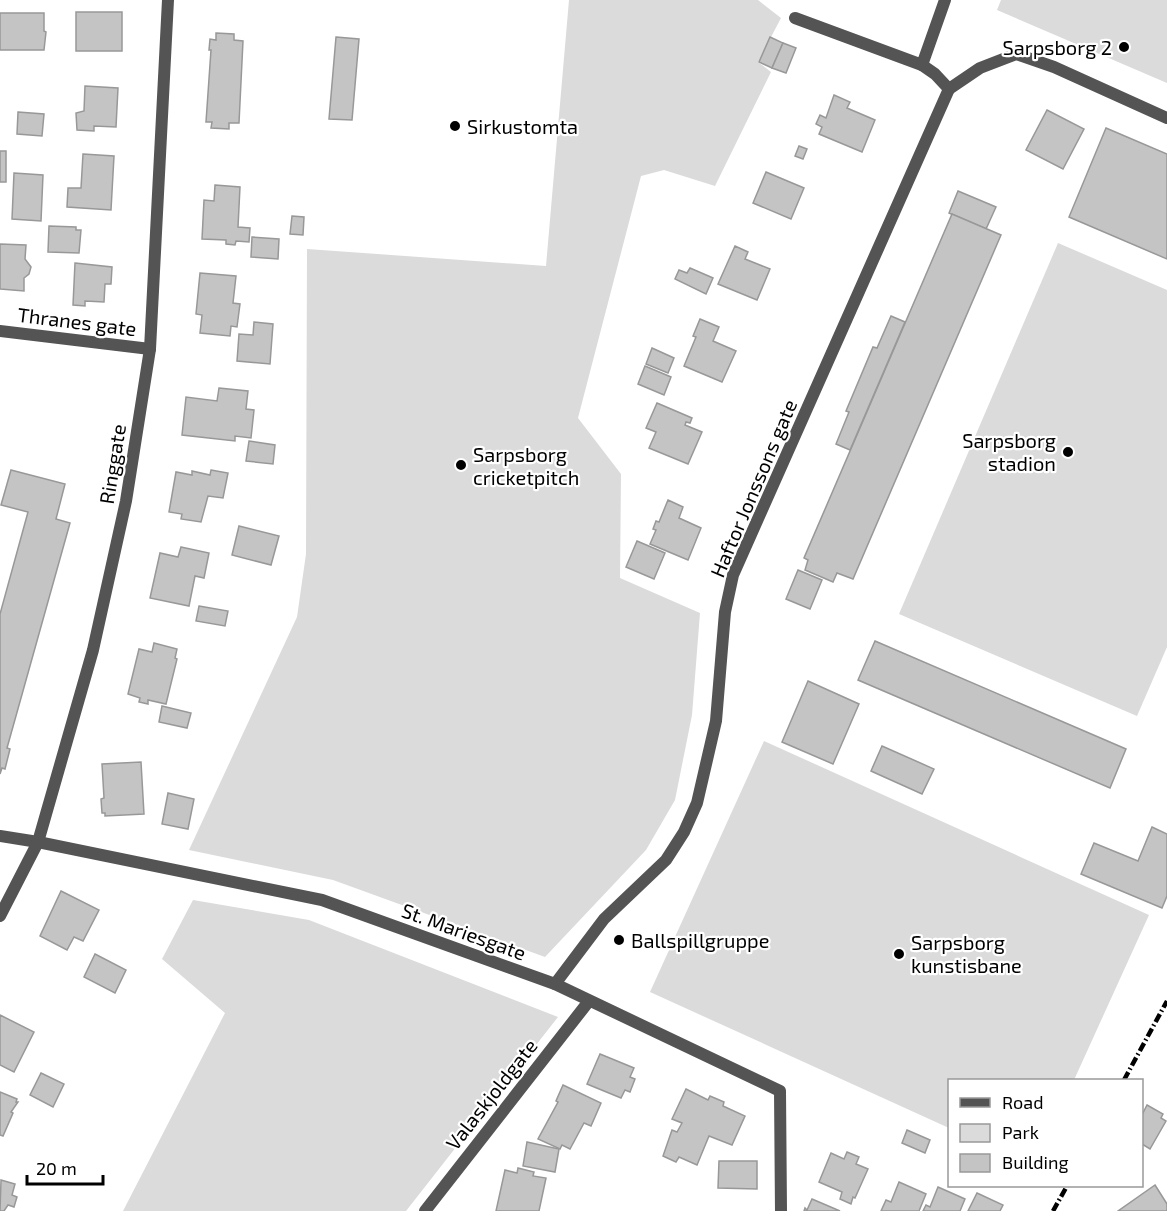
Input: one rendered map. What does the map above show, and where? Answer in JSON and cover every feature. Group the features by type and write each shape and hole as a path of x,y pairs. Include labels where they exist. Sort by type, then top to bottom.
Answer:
{"street":[{"name":"Ringgate","path":"0,916 38,842 93,650 124,513 150,349 168,0"},
{"path":"922,65 945,0"},
{"path":"795,18 922,65 935,74 949,89 980,68 1016,54 1054,67 1167,118"},
{"name":"Haftor Jonssons gate","path":"555,984 604,919 666,860 684,832 697,803 717,721 725,612 733,575 949,89"},
{"name":"Thranes gate","path":"0,331 150,349"},
{"name":"St. Mariesgate","path":"0,836 322,900 555,984 780,1091 781,1211"},
{"name":"Valaskjoldgate","path":"425,1211 589,1001"}],"green space":[{"path":"569,0 758,0 781,18 758,62 771,72 715,186 664,170 641,176 578,418 621,474 620,578 700,613 692,715 675,800 646,850 545,957 333,880 189,850 297,617 306,554 307,249 546,266"},
{"name":"Sarpsborg 2","path":"1001,0 1167,0 1167,83 997,10"},
{"name":"Sarpsborg stadion","path":"1058,243 1167,290 1167,647 1137,716 899,614"},
{"name":"Sarpsborg kunstisbane","path":"764,741 1149,915 1074,1079 948,1079 948,1128 650,992"},
{"path":"193,900 309,920 558,1017 406,1211 123,1211 225,1013 162,959"}],"building":[{"path":"76,12 122,12 122,51 76,51"},
{"path":"0,13 44,13 44,31 46,32 44,50 0,50"},
{"path":"216,33 234,34 234,40 243,41 239,123 229,123 229,129 211,128 212,122 206,122 210,39 216,40"},
{"path":"336,37 359,39 352,120 329,119"},
{"path":"770,37 783,43 772,68 759,62"},
{"path":"783,43 796,48 786,73 772,68"},
{"path":"85,86 118,88 116,127 94,126 94,131 77,130 76,113 84,111"},
{"path":"834,95 850,102 847,108 875,120 862,152 819,134 822,127 816,124 820,115 826,118"},
{"path":"1047,110 1084,129 1063,169 1026,150"},
{"path":"18,112 44,114 42,136 17,134"},
{"path":"1106,128 1167,154 1167,259 1069,217"},
{"path":"799,146 807,149 803,159 795,156"},
{"path":"0,151 6,151 6,182 0,182"},
{"path":"83,154 114,156 111,210 67,207 68,188 81,188"},
{"path":"766,172 804,188 791,219 753,203"},
{"path":"14,173 43,175 41,221 12,219"},
{"path":"215,185 240,187 238,227 250,228 249,242 236,241 235,245 226,244 226,240 202,239 204,200 214,201"},
{"path":"958,191 996,207 986,229 949,213"},
{"path":"952,214 1001,235 853,579 837,573 833,582 805,570 808,560 804,558"},
{"path":"292,216 304,217 303,235 290,234"},
{"path":"49,226 76,227 76,230 81,230 79,253 48,252"},
{"path":"252,237 279,239 278,259 251,257"},
{"path":"0,244 26,245 25,259 31,267 29,274 24,278 24,291 0,289"},
{"path":"735,246 748,252 745,259 770,269 757,300 718,284"},
{"path":"75,263 112,267 111,284 105,284 104,302 85,301 85,306 73,305"},
{"path":"690,268 713,278 706,294 675,279 679,270 687,273"},
{"path":"200,273 236,276 233,303 240,304 237,327 231,326 230,336 200,333 202,315 196,314"},
{"path":"891,316 905,322 850,450 836,444 849,412 846,411 873,347 877,348"},
{"path":"700,319 719,327 713,341 736,351 722,382 684,366 696,337 693,336"},
{"path":"254,322 273,324 270,364 237,361 239,334 253,335"},
{"path":"652,348 674,358 668,373 646,364"},
{"path":"645,366 671,377 664,395 638,384"},
{"path":"219,388 248,391 246,409 254,410 251,438 235,436 235,441 182,435 186,397 217,401"},
{"path":"657,403 692,418 690,423 686,422 685,425 702,432 688,464 649,448 656,432 646,428"},
{"path":"249,441 275,445 273,464 246,461"},
{"path":"11,470 65,484 56,519 70,523 7,748 10,749 5,769 2,768 0,774 0,614 28,512 1,505"},
{"path":"211,470 228,473 223,498 208,496 201,522 181,519 182,514 169,512 176,472 192,475 192,471 210,475"},
{"path":"668,500 683,507 679,518 701,528 688,560 650,544 656,530 653,529 656,521 659,522"},
{"path":"239,526 279,536 271,565 232,555"},
{"path":"637,541 665,553 654,579 626,567"},
{"path":"181,547 209,553 204,578 195,576 189,606 150,598 160,553 178,557"},
{"path":"798,570 822,580 810,609 786,599"},
{"path":"199,606 228,611 225,626 196,621"},
{"path":"875,641 1126,749 1110,788 858,680"},
{"path":"154,643 177,649 175,658 177,659 166,704 148,700 148,704 139,702 140,698 128,694 139,649 152,652"},
{"path":"808,681 859,704 833,764 782,742"},
{"path":"162,706 191,713 187,728 159,722"},
{"path":"882,746 934,769 922,794 871,771"},
{"path":"141,762 144,814 105,816 105,813 102,813 101,799 104,798 102,764"},
{"path":"168,793 194,799 188,829 162,824"},
{"path":"1152,827 1167,834 1167,896 1162,908 1081,874 1094,843 1138,861"},
{"path":"61,891 99,910 83,941 74,937 67,950 40,936"},
{"path":"95,954 126,970 115,993 84,977"},
{"path":"0,1015 34,1032 14,1072 0,1065"},
{"path":"600,1054 634,1068 630,1077 635,1079 630,1092 625,1090 621,1098 587,1084"},
{"path":"41,1073 64,1084 53,1107 30,1095"},
{"path":"563,1085 601,1103 591,1126 584,1123 570,1149 562,1145 560,1149 538,1139 558,1102 556,1101"},
{"path":"686,1089 708,1100 710,1096 724,1102 723,1106 745,1116 732,1145 709,1136 697,1165 679,1157 676,1162 663,1156 672,1130 677,1132 682,1123 672,1119"},
{"path":"0,1092 17,1099 16,1102 18,1102 11,1112 13,1113 3,1136 0,1135"},
{"path":"1147,1105 1163,1114 1161,1118 1166,1121 1150,1149 1143,1145 1143,1113"},
{"path":"907,1130 930,1140 925,1153 902,1143"},
{"path":"527,1142 559,1149 555,1172 523,1166"},
{"path":"847,1152 859,1157 856,1164 868,1169 851,1204 840,1199 842,1192 819,1182 831,1153 844,1159"},
{"path":"719,1161 757,1161 757,1189 718,1188"},
{"path":"518,1168 534,1172 533,1176 546,1178 539,1211 496,1211 505,1170 517,1173"},
{"path":"1,1180 15,1184 12,1195 17,1197 14,1207 8,1205 4,1211 0,1211"},
{"path":"899,1182 926,1194 919,1211 881,1211 886,1200 891,1202"},
{"path":"1155,1185 1167,1204 1167,1211 1118,1211"},
{"path":"938,1187 965,1199 960,1211 923,1211 926,1205 930,1207"},
{"path":"977,1193 1003,1205 1000,1211 968,1211"},
{"path":"812,1199 840,1211 804,1211 805,1208 807,1210"}],"railway":[{"path":"1125,1079 1167,1001"},
{"path":"1053,1211 1066,1187"}],"place":[{"name":"Sarpsborg 2","path":"1124,47"},
{"name":"Sirkustomta","path":"455,126"},
{"name":"Sarpsborg stadion","path":"1068,452"},
{"name":"Sarpsborg cricketpitch","path":"461,465"},
{"name":"Ballspillgruppe","path":"619,940"},
{"name":"Sarpsborg kunstisbane","path":"899,954"}]}
